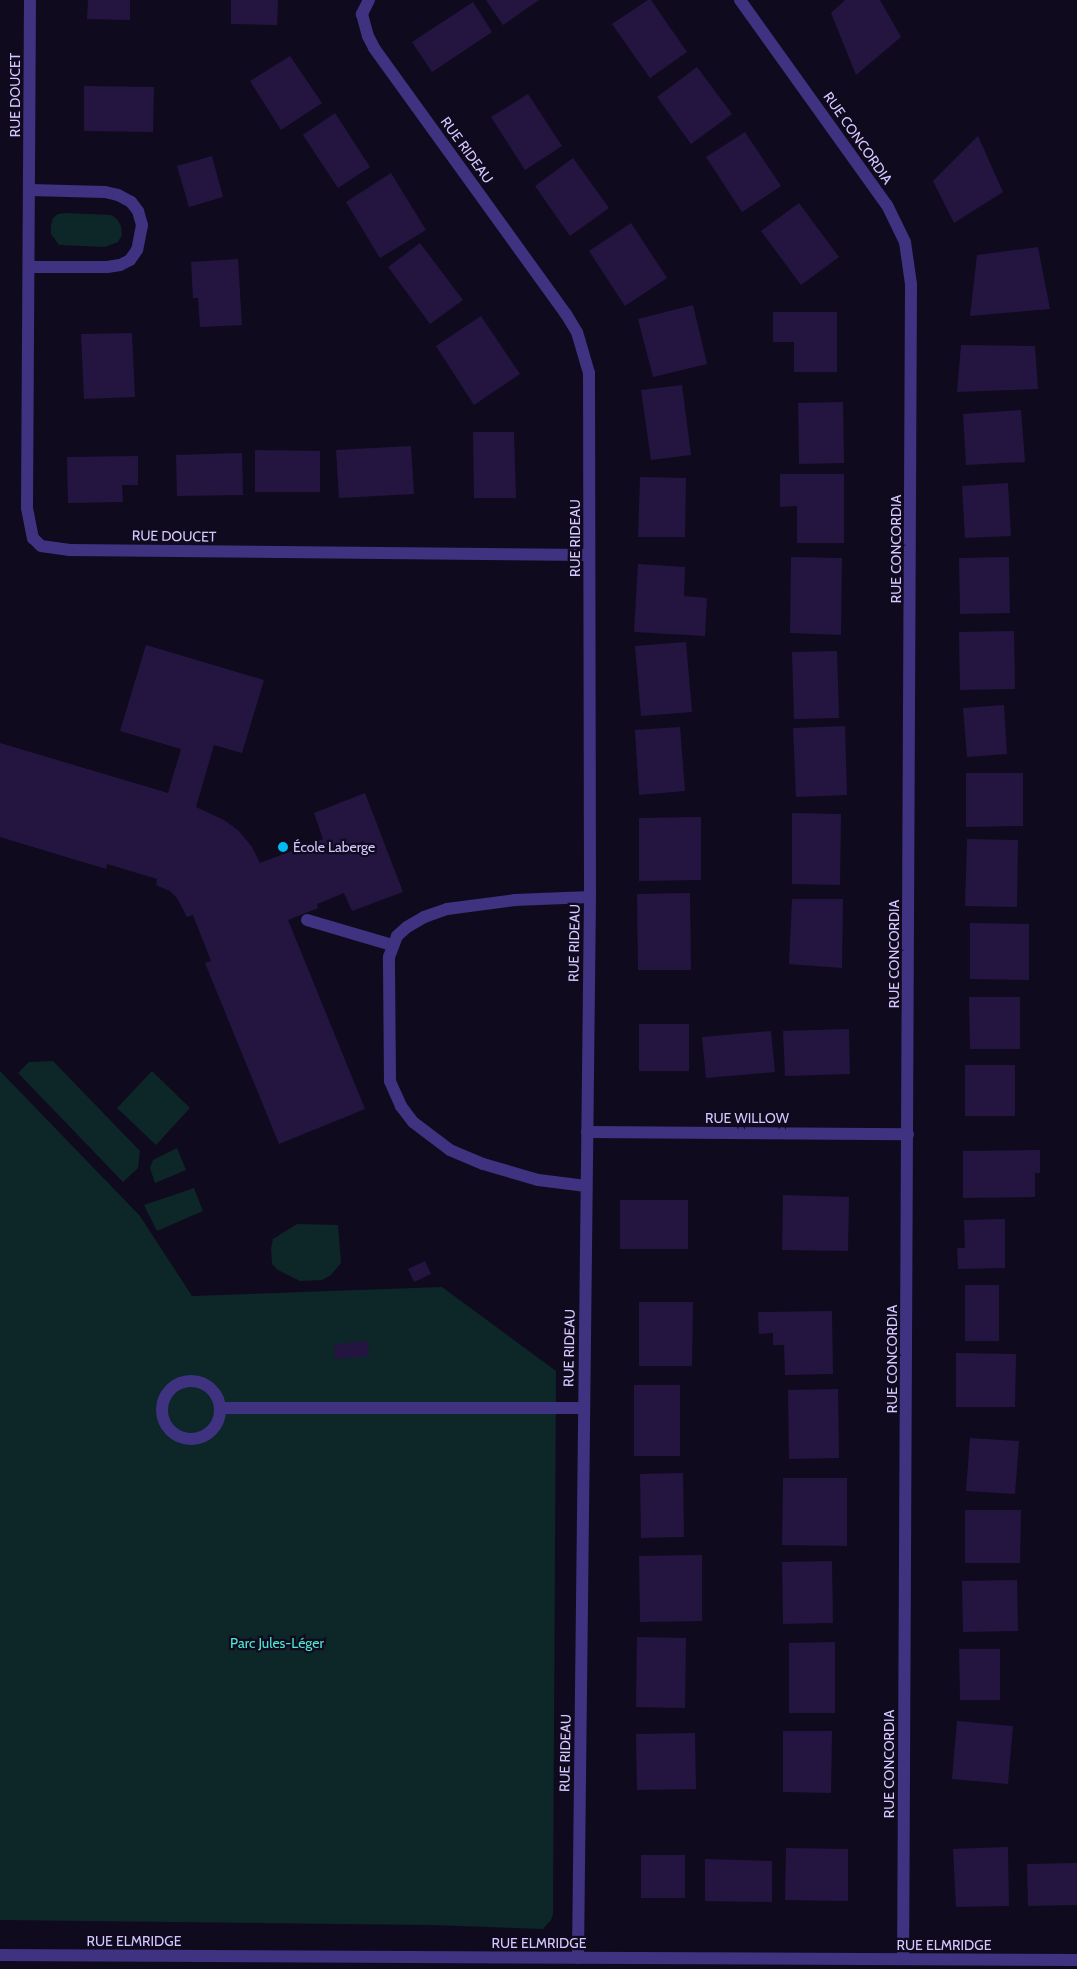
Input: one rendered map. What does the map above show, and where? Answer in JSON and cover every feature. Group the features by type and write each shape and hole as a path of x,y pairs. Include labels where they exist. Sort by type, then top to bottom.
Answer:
{"street":[{"name":"RUE DOUCET","path":"30,0 30,267 27,508 34,538 42,546 70,550 589,555"},
{"name":"RUE RIDEAU","path":"369,0 362,14 368,36 374,48 552,293 577,332 585,353 590,388 590,897 578,1958"},
{"name":"RUE CONCORDIA","path":"740,0 887,205 898,224 909,262 912,304 903,1959"},
{"path":"30,190 105,192 118,195 131,202 138,211 142,224 138,250 130,260 120,265 106,267 30,267"},
{"path":"586,1186 538,1180 484,1164 450,1150 413,1122 393,1090 389,1075 388,957 397,936 407,927 424,917 447,909 515,900 590,897"},
{"path":"307,920 392,946"},
{"name":"RUE WILLOW","path":"587,1132 908,1134"},
{"path":"190,1380 208,1385 219,1399 221,1408 215,1428 208,1435 198,1439 188,1440 178,1437 170,1431 162,1414 166,1395 180,1382 190,1380"},
{"path":"221,1408 584,1408"},
{"name":"RUE ELMRIDGE","path":"0,1955 468,1963 578,1958 1077,1960"}],"green space":[{"path":"58,214 111,215 117,219 121,226 122,235 118,242 105,247 59,245 51,234 51,225 53,218"},
{"path":"53,1061 140,1151 138,1168 123,1182 18,1073 29,1062"},
{"name":"Parc Jules-Léger","path":"0,1071 140,1216 192,1296 442,1287 556,1371 553,1914 551,1920 543,1929 431,1925 0,1920"},
{"path":"152,1071 190,1108 156,1145 117,1108"},
{"path":"177,1148 186,1170 155,1183 150,1168 153,1160"},
{"path":"194,1188 203,1211 157,1231 144,1205"},
{"path":"297,1224 338,1225 341,1263 331,1275 322,1280 300,1281 278,1270 272,1264 271,1248 273,1239"}],"building":[{"path":"88,0 130,0 130,20 87,19"},
{"path":"231,0 278,0 277,25 231,24"},
{"path":"486,0 539,0 503,25"},
{"path":"648,0 651,0 687,52 650,78 612,24"},
{"path":"845,0 880,0 901,37 856,75 831,13"},
{"path":"473,2 492,32 432,72 412,42"},
{"path":"290,56 322,103 281,130 250,81"},
{"path":"697,67 732,114 691,144 657,97"},
{"path":"84,86 154,87 153,132 84,131"},
{"path":"528,94 562,146 525,170 491,117"},
{"path":"335,113 370,167 338,188 303,135"},
{"path":"745,132 781,186 742,212 706,157"},
{"path":"978,136 1003,192 954,223 933,181"},
{"path":"212,156 223,197 189,207 177,166"},
{"path":"573,158 609,208 570,236 535,186"},
{"path":"391,173 426,230 380,258 346,202"},
{"path":"799,203 839,257 801,285 761,231"},
{"path":"631,223 667,278 625,306 589,251"},
{"path":"420,243 463,300 430,324 388,267"},
{"path":"1038,247 1050,309 970,316 977,255"},
{"path":"238,259 242,325 200,327 198,298 193,298 191,262"},
{"path":"693,305 707,364 653,377 638,319"},
{"path":"773,312 837,312 837,372 794,372 794,342 773,342"},
{"path":"481,316 520,374 474,405 436,346"},
{"path":"132,333 135,397 84,399 81,334"},
{"path":"961,345 1035,346 1038,389 957,392"},
{"path":"682,385 691,455 651,460 641,390"},
{"path":"843,402 844,463 799,464 798,403"},
{"path":"1021,410 1025,462 966,465 963,414"},
{"path":"473,432 514,432 516,498 474,498"},
{"path":"411,446 414,494 339,498 336,450"},
{"path":"255,450 320,451 320,492 255,492"},
{"path":"242,453 243,495 177,496 176,455"},
{"path":"138,456 138,485 122,485 123,502 68,503 67,457"},
{"path":"780,474 844,474 844,543 797,543 797,506 780,507"},
{"path":"640,477 686,478 685,537 638,537"},
{"path":"1008,483 1011,536 965,538 962,486"},
{"path":"791,557 842,558 841,635 790,633"},
{"path":"1009,557 1010,613 960,614 959,558"},
{"path":"638,564 685,567 684,596 707,598 705,636 634,632"},
{"path":"1014,631 1015,689 960,690 959,632"},
{"path":"686,642 692,712 641,716 635,646"},
{"path":"146,645 264,680 242,753 214,745 196,807 224,820 239,831 252,847 260,863 323,839 314,813 365,793 403,892 352,911 344,893 317,904 318,908 288,920 365,1109 279,1144 205,963 211,961 193,915 187,917 177,898 170,891 156,885 157,879 107,864 106,869 0,837 0,743 168,793 181,749 120,731"},
{"path":"837,651 839,718 794,719 792,652"},
{"path":"1004,705 1007,754 967,757 963,708"},
{"path":"845,726 847,795 796,797 793,728"},
{"path":"680,727 685,791 639,795 635,730"},
{"path":"966,773 1023,773 1023,826 966,827"},
{"path":"792,813 841,814 840,885 792,884"},
{"path":"701,817 701,880 639,881 639,818"},
{"path":"967,839 1018,840 1017,907 965,906"},
{"path":"690,893 691,970 638,970 637,894"},
{"path":"792,899 843,899 842,968 789,964"},
{"path":"970,923 1029,924 1029,980 970,979"},
{"path":"969,997 1020,997 1020,1049 970,1049"},
{"path":"639,1024 689,1024 689,1071 639,1071"},
{"path":"849,1029 850,1074 785,1076 783,1031"},
{"path":"771,1031 775,1072 706,1078 702,1037"},
{"path":"965,1065 1015,1065 1015,1116 965,1116"},
{"path":"1040,1150 1040,1173 1035,1173 1035,1197 963,1198 963,1151"},
{"path":"783,1195 849,1197 848,1251 782,1250"},
{"path":"620,1200 688,1200 688,1249 620,1249"},
{"path":"1005,1219 1005,1268 958,1269 957,1248 965,1248 964,1220"},
{"path":"425,1261 431,1274 414,1282 408,1269"},
{"path":"965,1285 999,1285 999,1341 965,1341"},
{"path":"639,1302 693,1302 692,1366 639,1366"},
{"path":"832,1311 833,1374 785,1375 784,1345 773,1345 773,1333 759,1334 758,1312"},
{"path":"368,1341 369,1356 335,1359 334,1344"},
{"path":"956,1353 1016,1354 1015,1407 956,1407"},
{"path":"634,1385 680,1385 680,1456 634,1456"},
{"path":"838,1389 839,1458 789,1459 788,1390"},
{"path":"970,1438 1019,1441 1015,1494 966,1491"},
{"path":"683,1473 684,1537 641,1538 640,1474"},
{"path":"783,1478 847,1478 847,1546 782,1545"},
{"path":"965,1510 1021,1510 1020,1563 965,1563"},
{"path":"702,1555 702,1621 640,1622 639,1556"},
{"path":"832,1561 833,1623 783,1624 782,1562"},
{"path":"1017,1580 1018,1631 963,1632 962,1581"},
{"path":"637,1637 686,1638 685,1708 636,1707"},
{"path":"835,1642 835,1713 789,1713 789,1643"},
{"path":"959,1649 1000,1649 1000,1700 960,1700"},
{"path":"957,1721 1013,1726 1008,1784 952,1779"},
{"path":"783,1731 832,1731 831,1793 783,1792"},
{"path":"695,1733 696,1789 637,1790 636,1734"},
{"path":"1008,1847 1009,1906 956,1907 953,1849"},
{"path":"786,1848 848,1849 848,1901 785,1900"},
{"path":"641,1855 685,1855 685,1898 641,1898"},
{"path":"705,1859 772,1861 772,1902 705,1901"},
{"path":"1077,1863 1077,1905 1028,1906 1027,1864"}],"place":[{"name":"École Laberge","path":"283,847"}]}
